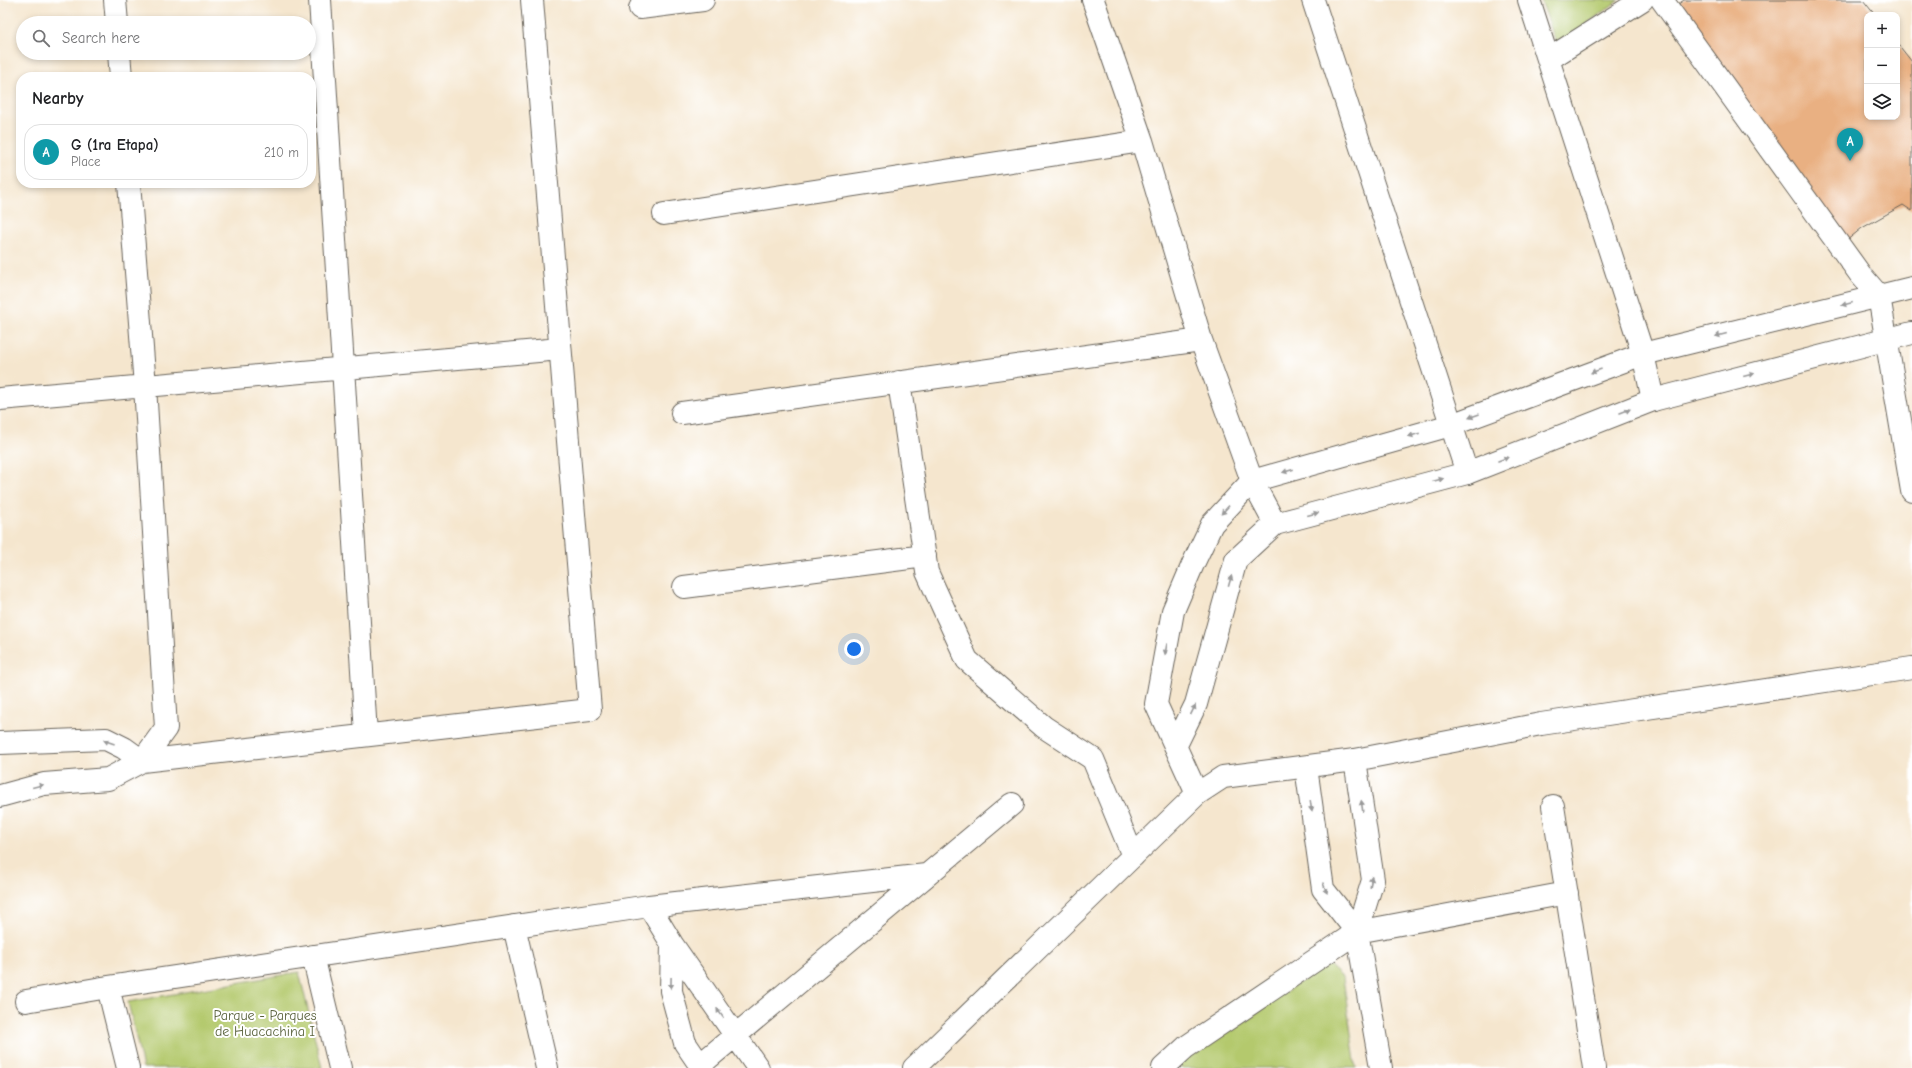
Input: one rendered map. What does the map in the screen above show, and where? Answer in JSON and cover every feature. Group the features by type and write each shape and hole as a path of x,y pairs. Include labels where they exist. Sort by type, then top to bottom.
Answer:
{"street":[{"path":"115,0 116,16"},
{"path":"320,0 366,734"},
{"path":"0,796 44,784 108,779 142,761 366,734 590,710 532,0"},
{"path":"640,8 703,0"},
{"path":"1093,0 1142,141 1201,340 1252,481 1275,524"},
{"path":"1313,0 1467,473"},
{"path":"1529,0 1643,354 1653,400"},
{"path":"1549,59 1642,0"},
{"path":"1662,0 1860,274 1879,296 1912,491"},
{"path":"120,60 121,72"},
{"path":"664,214 1142,141"},
{"path":"129,188 145,386 166,728 142,761"},
{"path":"1197,794 1176,745 1156,704 1173,611 1212,524 1252,481 1451,425 1643,354 1912,288"},
{"path":"1176,745 1196,704 1236,560 1275,524 1467,473 1653,400 1886,338 1912,333"},
{"path":"682,413 1201,340"},
{"path":"0,399 560,349"},
{"path":"899,382 927,572 967,660 1044,727 1093,759 1133,856"},
{"path":"684,587 925,556"},
{"path":"914,1068 1197,794 1223,777 1355,760 1541,724 1912,668"},
{"path":"0,743 106,739 124,748 142,761"},
{"path":"1355,760 1373,880 1357,932 1381,1068"},
{"path":"1306,767 1323,889 1357,932"},
{"path":"672,944 671,991 685,1042 701,1067 926,875 1012,804"},
{"path":"1552,806 1594,1068"},
{"path":"26,1001 108,987 649,906 926,875"},
{"path":"1163,1068 1188,1058 1357,932 1567,893"},
{"path":"649,906 672,944 758,1068"},
{"path":"514,926 547,1068"},
{"path":"313,956 340,1068"},
{"path":"108,987 128,1068"}],"green space":[{"path":"1541,0 1619,0 1557,46"},
{"path":"1328,964 1343,978 1356,1068 1180,1068 1179,1061"},
{"name":"Parque - Parques de Huacachina I","path":"299,972 322,1068 143,1068 128,1002"}],"building":[{"path":"1684,0 1863,0 1873,12 1864,12 1864,120 1900,120 1900,47 1912,62 1912,211 1903,205 1862,228 1846,241 1674,7"}],"place":[{"name":"G (1ra Etapa)","path":"1850,161"}]}
